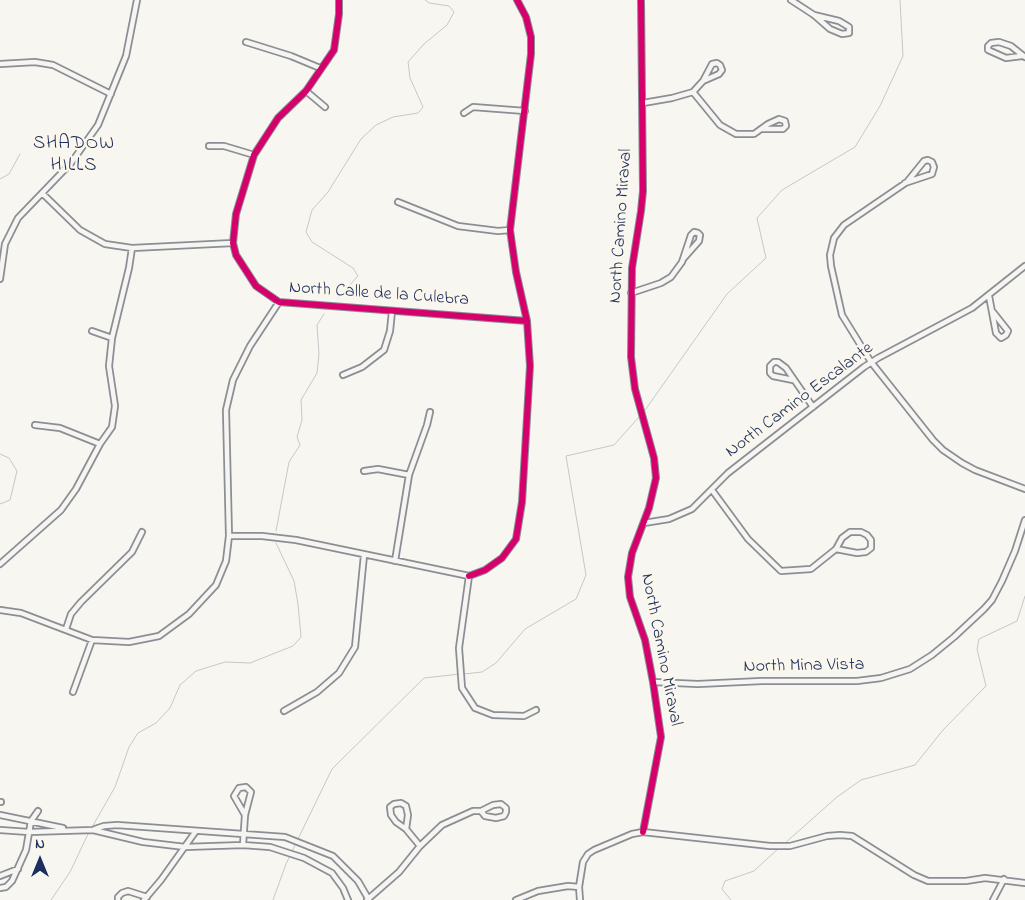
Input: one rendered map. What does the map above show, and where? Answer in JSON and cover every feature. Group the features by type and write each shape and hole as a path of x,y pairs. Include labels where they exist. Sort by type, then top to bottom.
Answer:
{"street":[{"path":"0,279 5,244 18,218 30,203 71,163 98,125 126,56 137,0"},
{"name":"North Calle de la Culebra","path":"339,0 334,50 306,91 278,118 254,155 236,214 234,242 236,255 256,286 279,302 527,321"},
{"path":"229,536 262,536 288,539 469,576 485,570 502,558 516,539 522,502 530,366 527,321 516,272 510,230 531,54 531,37 526,17 517,0"},
{"name":"North Camino Miraval","path":"641,0 642,201 633,255 631,293 633,380 656,471 653,496 632,553 628,570 628,584 630,596 645,640 661,737 643,832"},
{"path":"791,0 814,15 830,29 842,34 849,33 849,27 839,21 814,15"},
{"path":"246,42 320,68"},
{"path":"999,42 1011,46 1023,57 1006,58 988,50 988,46 991,43 999,42"},
{"path":"0,64 35,62 52,65 111,94"},
{"path":"642,103 693,92 703,81 712,64 717,63 720,65 722,70 719,74 703,81"},
{"path":"306,91 324,107"},
{"path":"693,92 720,125 736,134 754,134 761,129 779,119 785,121 786,126 783,129 761,129"},
{"path":"464,113 473,107 525,111"},
{"path":"209,146 224,146 254,155"},
{"path":"905,183 931,175 934,170 932,162 924,161 905,183 844,225 836,233 832,243 831,266 840,310 853,335 871,362 933,440 949,455 975,470 1025,489"},
{"path":"42,193 80,230 105,244 132,248 234,242"},
{"path":"398,202 458,226 498,231 510,230"},
{"path":"631,293 667,280 677,271 691,235 694,232 698,233 700,235 699,241 683,259"},
{"path":"0,564 61,510 112,427 115,406 109,366 112,338 132,248"},
{"name":"North Camino Escalante","path":"644,522 663,521 697,506 728,473 871,362 966,312 989,296 1025,266"},
{"path":"989,296 996,333 1001,338 1006,335 1008,330 993,312"},
{"path":"0,610 21,613 92,640 129,642 159,636 189,614 216,585 226,561 229,536 226,410 233,380 250,346 279,302"},
{"path":"343,375 362,367 384,350 390,331 392,311"},
{"path":"92,331 112,338"},
{"path":"793,380 773,376 770,373 770,366 774,362 778,362 786,368 813,407"},
{"path":"395,561 409,475 430,412"},
{"path":"35,425 60,428 100,444"},
{"path":"364,471 378,469 409,475"},
{"path":"712,490 748,539 781,571 811,569 836,550 842,538 850,532 861,532 867,535 870,540 870,548 866,552 857,553 836,550"},
{"name":"North Mina Vista","path":"653,682 698,684 762,681 858,681 887,677 910,669 932,655 954,637 992,600 1015,551 1025,520"},
{"path":"66,629 71,614 132,552 142,532"},
{"path":"284,711 317,692 339,673 355,647 364,555"},
{"path":"469,576 459,648 462,688 475,708 493,715 524,716 536,710"},
{"path":"74,692 92,640"},
{"path":"243,846 245,815 251,792 246,786 239,788 234,796 245,815"},
{"path":"406,829 408,815 406,806 401,803 394,804 390,807 391,814 420,846"},
{"path":"93,830 104,826 116,825 285,837 333,856 358,881 368,900 399,872 420,846 442,825 473,811 481,811 493,805 501,804 506,808 504,816 496,818 490,818 481,811"},
{"path":"0,888 6,887 12,882 26,850 32,821 38,811"},
{"path":"0,815 72,829"},
{"path":"0,830 29,832 72,829 93,830 143,842 185,847 270,847 304,858 332,874 344,888 348,900"},
{"path":"118,900 122,893 128,891 146,898 196,831"},
{"path":"580,900 583,862 588,854 632,834 643,832 770,846 790,846 827,836 852,836 914,875 928,880 946,882 985,878 1025,883"},
{"path":"0,876 18,869"},
{"path":"993,900 1004,879"},
{"path":"516,900 538,891 568,886 580,887"}],"waterway":[{"path":"338,298 358,276 353,268 312,242 306,232 312,210 328,192 361,139 376,125 393,117 418,113 423,107 410,78 408,62 424,44 447,25 454,12 449,6 429,3 425,0"},
{"path":"643,413 727,294 766,258 757,218 782,190 855,147 880,106 903,56 900,0"},
{"path":"0,179 9,174 20,154"},
{"path":"276,531 289,462 300,445 297,437 302,420 301,400 317,373 319,354 317,325 324,314"},
{"path":"464,674 482,672 496,663 525,629 576,599 586,575 566,456 614,445 640,416"},
{"path":"0,454 9,458 17,471 10,500 0,504"},
{"path":"91,829 115,787 129,747 138,733 156,723 170,708 180,685 196,671 225,662 250,663 293,646 301,637 294,581 276,543"},
{"path":"784,844 837,797 861,780 915,765 943,730 986,686 977,649 979,639 1017,621 1025,596"},
{"path":"298,839 332,769 424,678 460,674"},
{"path":"51,900 70,872 89,832"},
{"path":"273,900 296,843"},
{"path":"731,900 722,889 725,881 754,871 779,848"}],"cycle path":[{"path":"339,0 334,50 306,91 278,118 254,155 236,214 233,243 236,255 256,286 279,302 527,321"},
{"path":"469,576 485,570 502,558 516,539 522,502 530,366 527,321 516,272 510,230 531,54 531,37 526,17 517,0"},
{"path":"641,0 643,191 632,268 631,357 635,389 654,458 656,478 649,508 632,553 628,577 630,597 645,640 661,737 643,832"}],"district":[{"name":"SHADOW HILLS","path":"74,156"}]}
